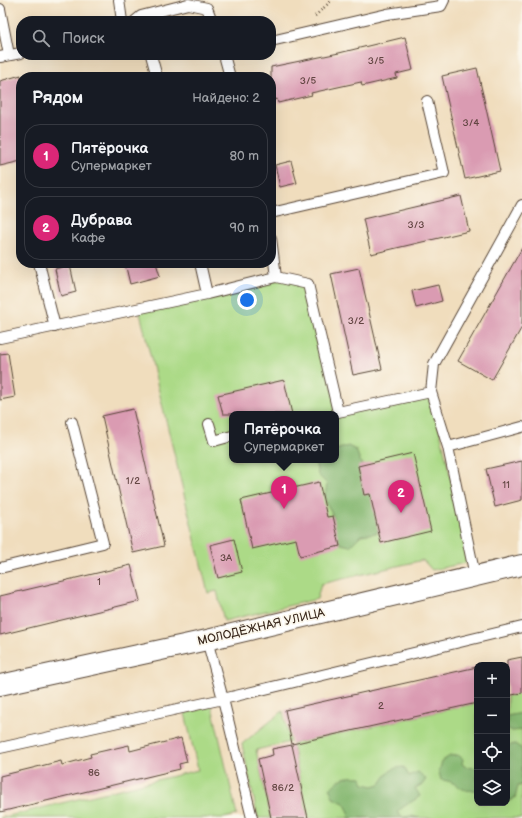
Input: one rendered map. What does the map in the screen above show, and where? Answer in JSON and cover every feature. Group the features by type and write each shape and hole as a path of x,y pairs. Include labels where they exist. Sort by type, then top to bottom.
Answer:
{"street":[{"name":"МОЛОДЁЖНАЯ УЛИЦА","path":"0,685 207,640 522,565"}],"lane":[{"path":"119,0 121,16"},
{"path":"276,39 387,14 441,6 444,0"},
{"path":"150,16 188,4 207,8 210,16"},
{"path":"0,9 5,56 16,55"},
{"path":"152,60 156,72"},
{"path":"225,60 229,72"},
{"path":"276,211 444,173 427,101"},
{"path":"475,576 448,447 431,392 434,364 522,205"},
{"path":"40,268 55,327"},
{"path":"201,268 207,294"},
{"path":"275,268 276,277"},
{"path":"0,338 207,294 276,277 308,284 333,411"},
{"path":"339,412 431,392"},
{"path":"0,568 103,543 72,422"},
{"path":"209,424 214,441 229,437"},
{"path":"448,447 522,427"},
{"path":"0,748 223,699 522,627"},
{"path":"207,640 252,818"}],"green space":[{"path":"276,277 308,284 338,411 229,411 229,463 339,463 339,412 431,392 470,562 432,570 423,560 321,584 317,599 224,621 217,591 208,593 139,309"},
{"path":"348,446 356,450 373,494 383,528 376,533 361,535 350,546 341,544 335,536 333,516 327,504 325,495 327,484 318,475 316,463 339,463 339,449"},
{"path":"522,693 522,818 308,818 292,744 474,704 474,806 510,806 510,695"},
{"path":"212,706 237,815 224,818 0,818 198,770 185,713"},
{"path":"283,711 290,742 256,750 271,818 258,818 242,744"},
{"path":"522,713 522,730 510,730 510,715"},
{"path":"515,744 522,749 522,785 518,786 515,798 510,800 510,770 510,745"},
{"path":"458,755 463,759 462,764 466,767 474,768 474,790 465,790 451,782 441,780 439,772 442,761 450,756"},
{"path":"404,767 409,776 418,772 426,779 422,785 415,788 420,796 397,813 402,817 411,816 419,818 348,818 349,812 344,803 333,798 330,789 343,778 361,777 364,784 373,786 380,784 387,774 395,768"}],"building":[{"path":"405,37 413,70 396,74 397,78 362,86 361,82 311,93 312,95 278,103 276,99 276,72 271,72 271,67"},
{"path":"477,68 500,171 465,179 442,76"},
{"path":"16,76 16,162 0,166 0,81"},
{"path":"291,161 297,183 280,187 276,165"},
{"path":"461,196 469,231 371,254 363,219"},
{"path":"522,248 522,327 492,380 458,361"},
{"path":"71,268 76,292 61,296 55,269"},
{"path":"126,268 158,268 160,276 130,284"},
{"path":"359,268 382,369 353,375 331,274"},
{"path":"438,285 442,301 416,308 412,291"},
{"path":"8,353 15,397 0,400 0,354"},
{"path":"284,380 291,411 229,411 229,414 223,414 218,395"},
{"path":"133,409 164,546 133,553 102,416"},
{"path":"413,453 431,531 381,543 370,494 364,495 358,466"},
{"path":"522,461 522,500 495,507 486,469"},
{"path":"319,482 327,517 333,516 340,546 300,556 296,539 252,549 241,500"},
{"path":"234,539 242,572 218,578 210,545"},
{"path":"131,565 140,601 0,635 0,596"},
{"path":"522,657 522,693 510,695 510,662 507,662 507,660"},
{"path":"474,668 474,704 292,744 285,710"},
{"path":"181,738 187,762 179,764 180,769 0,812 0,776 61,761 62,765 91,757 90,754 129,745 130,751"},
{"path":"292,745 308,818 271,818 258,759 273,755 272,749"}],"place":[{"name":"Пятёрочка","path":"284,509"},
{"name":"Дубрава","path":"401,513"}]}
